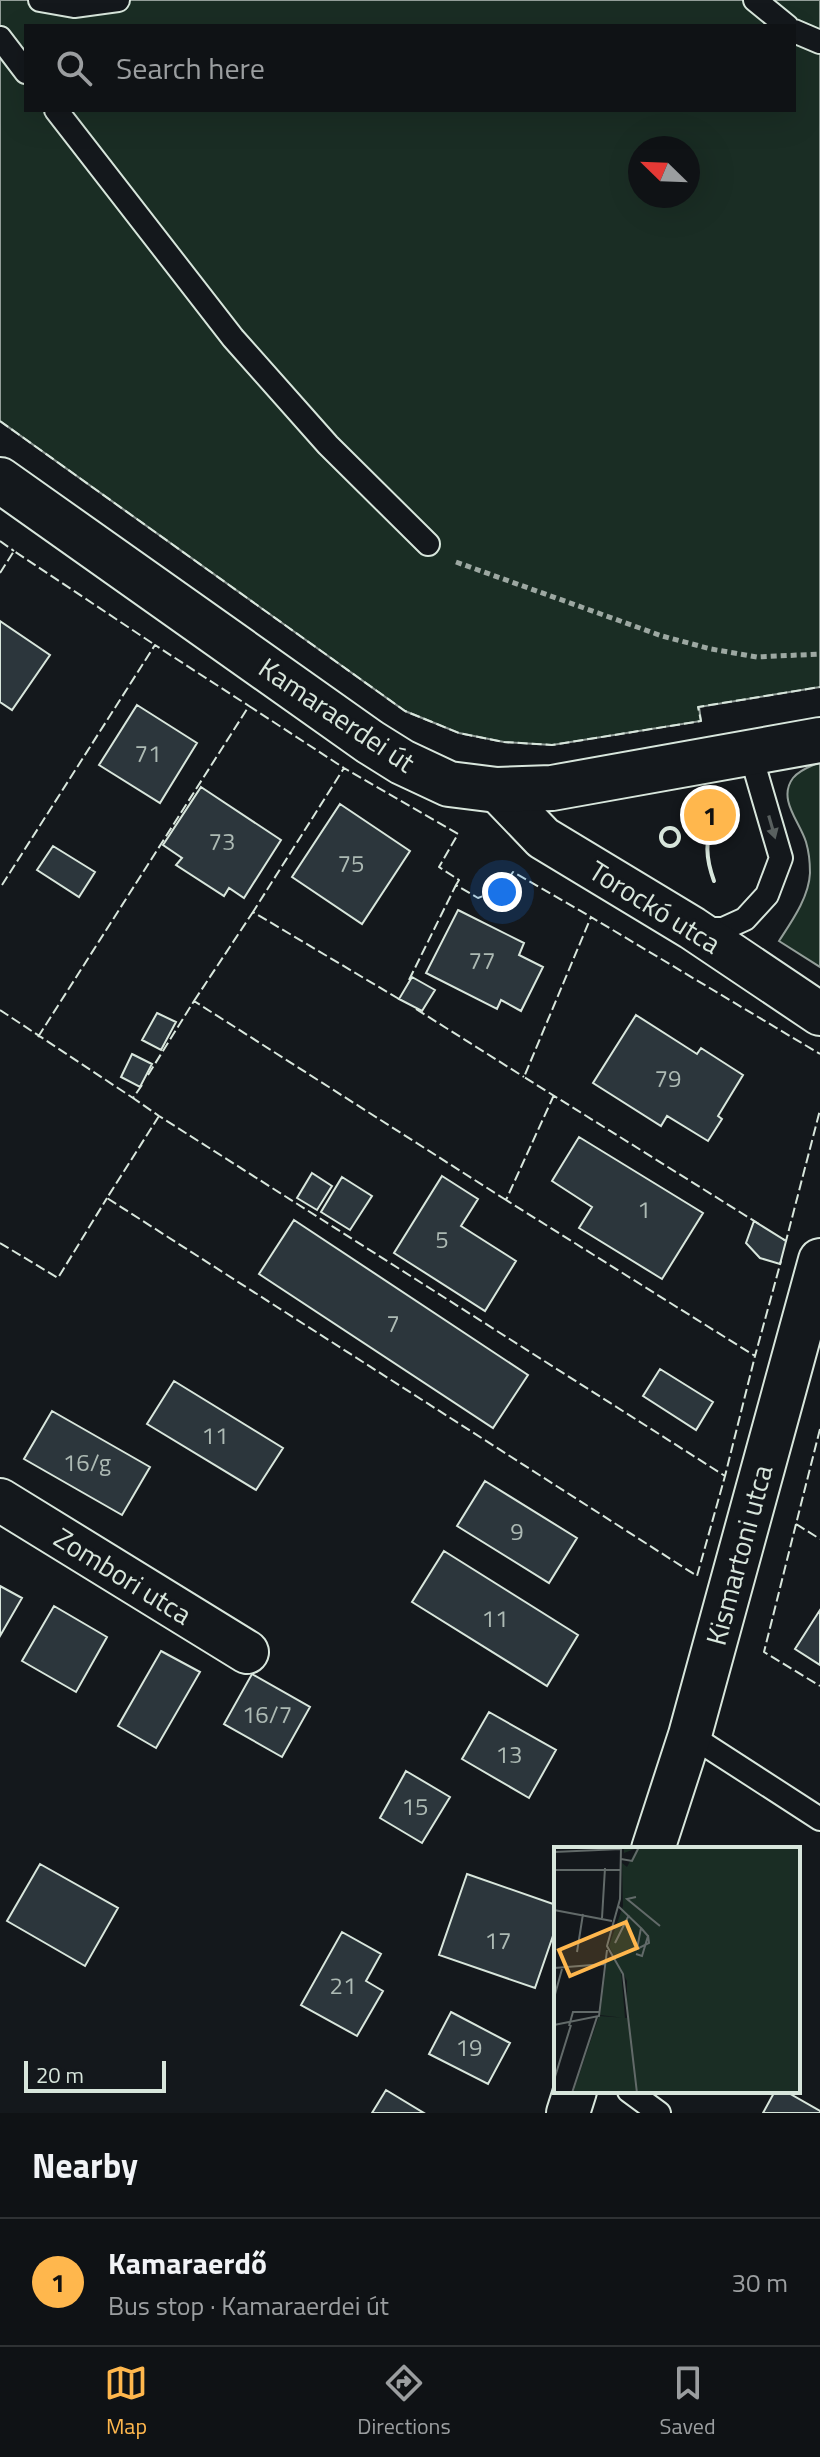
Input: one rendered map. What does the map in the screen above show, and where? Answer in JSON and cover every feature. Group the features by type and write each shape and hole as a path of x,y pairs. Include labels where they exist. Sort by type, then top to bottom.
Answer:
{"street":[{"name":"Kamaraerdei út","path":"0,480 392,756 449,784 497,790 552,788 820,740"},
{"name":"Torockó utca","path":"497,790 543,838 692,928 820,1014"},
{"name":"Kismartoni utca","path":"654,1847 690,1735 820,1260"},
{"name":"Zombori utca","path":"0,1500 247,1652"},
{"path":"568,2113 574,2093"}],"lane":[{"path":"40,0 74,6 118,0"},
{"path":"755,0 785,24"},
{"path":"796,32 820,42"},
{"path":"0,38 24,69"},
{"path":"58,112 233,338 328,445 428,544"},
{"path":"692,928 723,929 745,919 767,895 781,858 750,752"},
{"path":"690,1735 820,1819"},
{"path":"632,2093 659,2113"}],"path":[{"path":"428,544 459,563 662,636 739,655 820,654"}],"green space":[{"path":"0,0 820,0 820,687 699,707 701,721 552,745 504,742 459,733 405,711 0,421"},
{"path":"820,762 820,967 779,941 803,900 810,873 806,842 787,794 798,773"}],"building":[{"path":"0,621 50,655 12,710 0,702"},
{"path":"137,705 197,743 160,803 99,765"},
{"path":"201,787 281,840 244,898 229,888 224,896 176,865 182,858 163,845"},
{"path":"340,804 410,851 362,924 292,877"},
{"path":"53,846 95,872 79,897 37,870"},
{"path":"458,910 524,943 519,955 543,967 521,1011 501,1000 497,1009 426,973"},
{"path":"412,977 435,990 422,1011 399,999"},
{"path":"157,1013 176,1022 161,1050 142,1040"},
{"path":"636,1015 697,1054 701,1048 743,1075 718,1116 722,1119 708,1141 667,1116 661,1126 593,1083"},
{"path":"132,1054 152,1064 140,1087 121,1077"},
{"path":"579,1137 703,1213 662,1279 579,1228 592,1207 552,1181"},
{"path":"312,1173 332,1186 317,1210 297,1198"},
{"path":"442,1176 478,1199 461,1226 516,1261 485,1311 394,1253"},
{"path":"342,1177 372,1196 350,1230 321,1212"},
{"path":"294,1220 528,1375 493,1428 259,1274"},
{"path":"754,1221 786,1241 780,1264 760,1258 746,1243"},
{"path":"660,1369 713,1402 696,1430 643,1396"},
{"path":"174,1381 283,1448 256,1490 147,1424"},
{"path":"52,1411 150,1467 122,1515 24,1459"},
{"path":"485,1481 577,1538 549,1583 457,1526"},
{"path":"444,1551 578,1635 547,1686 412,1602"},
{"path":"0,1586 22,1598 0,1636"},
{"path":"54,1606 107,1637 76,1692 22,1661"},
{"path":"820,1610 820,1665 795,1649"},
{"path":"161,1651 200,1672 156,1748 118,1726"},
{"path":"252,1674 310,1707 282,1757 224,1724"},
{"path":"489,1712 556,1750 529,1798 462,1759"},
{"path":"406,1771 450,1797 422,1843 380,1818"},
{"path":"40,1864 118,1908 85,1966 7,1921"},
{"path":"467,1874 554,1904 554,1933 535,1988 439,1955"},
{"path":"342,1932 381,1954 366,1981 383,1991 357,2036 301,2005"},
{"path":"451,2012 510,2043 488,2084 429,2054"},
{"path":"386,2090 424,2113 372,2113"},
{"path":"774,2093 788,2093 820,2111 820,2113 763,2113"}],"fence":[{"path":"0,421 405,711 459,733 504,742 552,745 701,721 698,707 820,687"},
{"path":"0,541 14,551"},
{"path":"0,573 14,551 155,645"},
{"path":"2,885 155,645 249,706"},
{"path":"38,1037 249,706 344,768"},
{"path":"399,999 253,912 344,768 458,834 439,867 459,880 456,885"},
{"path":"409,980 456,885 478,898 501,889 513,872 591,917"},
{"path":"194,1001 253,912"},
{"path":"759,1224 524,1077 591,917 820,1054"},
{"path":"148,1075 194,1001 506,1200"},
{"path":"416,1009 524,1077"},
{"path":"0,1010 133,1098"},
{"path":"142,1085 133,1098 159,1116 725,1476 755,1356"},
{"path":"554,1095 506,1200 755,1356 781,1261"},
{"path":"783,1239 786,1241 820,1110"},
{"path":"159,1116 107,1198 697,1576 725,1476"},
{"path":"0,1243 58,1278 107,1198"},
{"path":"820,1429 796,1524 820,1539"},
{"path":"796,1524 764,1652 820,1686"}],"wall":[{"path":"714,881 707,849 715,819"},
{"path":"666,828 674,828 679,837 677,844 666,846 661,841 661,833 666,828"}],"place":[{"name":"Kamaraerdő","path":"710,815"}]}
